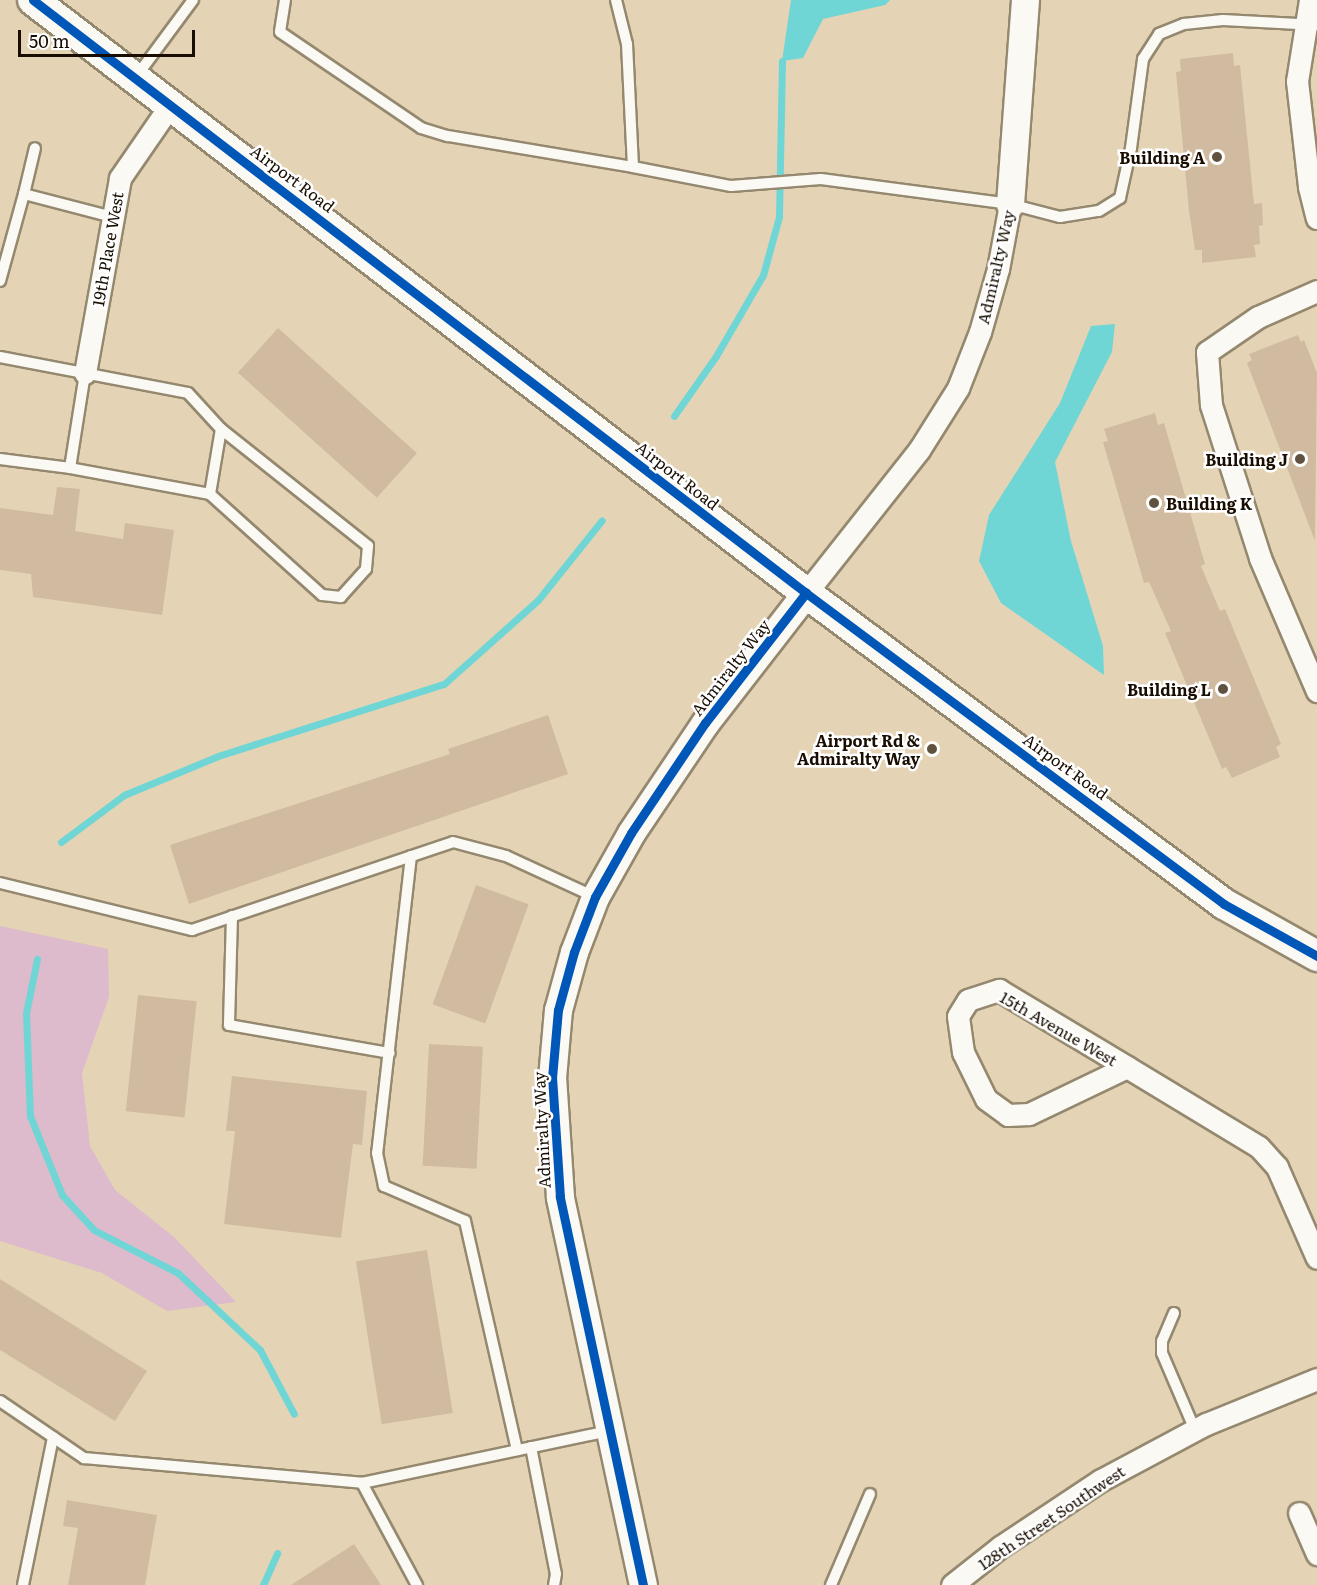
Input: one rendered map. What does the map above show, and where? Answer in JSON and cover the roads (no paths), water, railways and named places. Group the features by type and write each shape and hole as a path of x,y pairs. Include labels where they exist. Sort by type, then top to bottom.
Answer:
{"main road":[{"name":"Airport Road","path":"33,0 806,594 1224,904 1317,956"}],"street":[{"name":"Admiralty Way","path":"643,1585 608,1431 560,1197 553,1123 552,1078 558,1010 574,952 595,897 632,833 705,723 919,450 958,388 995,280 1010,204 1025,0"},
{"path":"1310,0 1311,25 1297,81 1309,187 1317,218"},
{"name":"19th Place West","path":"85,373 120,178 171,104"},
{"path":"1317,291 1258,317 1207,352 1214,416 1260,558 1317,691"},
{"name":"15th Avenue West","path":"1127,1067 1029,1114 1008,1115 986,1099 963,1052 957,1016 968,1000 999,990 1127,1067 1259,1147 1277,1167 1317,1258"},
{"name":"128th Street Southwest","path":"952,1585 1000,1547 1101,1480 1195,1430 1317,1379"},
{"path":"1299,1513 1317,1554"}],"lane":[{"path":"136,77 193,0"},
{"path":"285,0 280,32 421,128 448,136 731,186 753,182 821,179 1010,204 1060,217 1100,211 1120,198 1131,148 1143,59 1159,33 1184,24 1223,20 1311,25"},
{"path":"616,0 627,44 633,167"},
{"path":"0,281 35,148"},
{"path":"24,194 112,217"},
{"path":"0,357 188,393 221,429 368,546 366,569 341,597 322,595 210,494 70,468 0,459"},
{"path":"70,468 85,373"},
{"path":"210,494 221,429"},
{"path":"0,882 170,927 192,930 453,842 506,856 595,897"},
{"path":"411,856 377,1153 384,1186 465,1221 517,1450"},
{"path":"232,916 229,1025 390,1053"},
{"path":"1174,1313 1162,1341 1162,1353 1195,1430"},
{"path":"0,1401 84,1458 362,1483 608,1431"},
{"path":"23,1585 53,1437"},
{"path":"531,1447 556,1574 554,1585"},
{"path":"362,1483 417,1585"},
{"path":"831,1585 870,1494"}],"water":[{"path":"791,0 890,0 885,5 823,19 803,58 782,61"},
{"path":"1115,324 1112,352 1055,462 1071,541 1103,646 1104,675 1001,603 979,561 989,515 1060,403 1091,326"}],"waterway":[{"path":"674,416 716,356 763,275 779,217 782,61"},
{"path":"61,842 124,795 218,756 444,684 538,600 602,520"},
{"path":"37,959 26,1013 30,1116 62,1195 94,1230 178,1273 260,1350 294,1414"},
{"path":"263,1585 277,1553"}],"place":[{"name":"Building A","path":"1217,157"},
{"name":"Building J","path":"1300,459"},
{"name":"Building K","path":"1154,503"},
{"name":"Building L","path":"1223,689"},
{"name":"Airport Rd & Admiralty Way","path":"932,749"}]}
